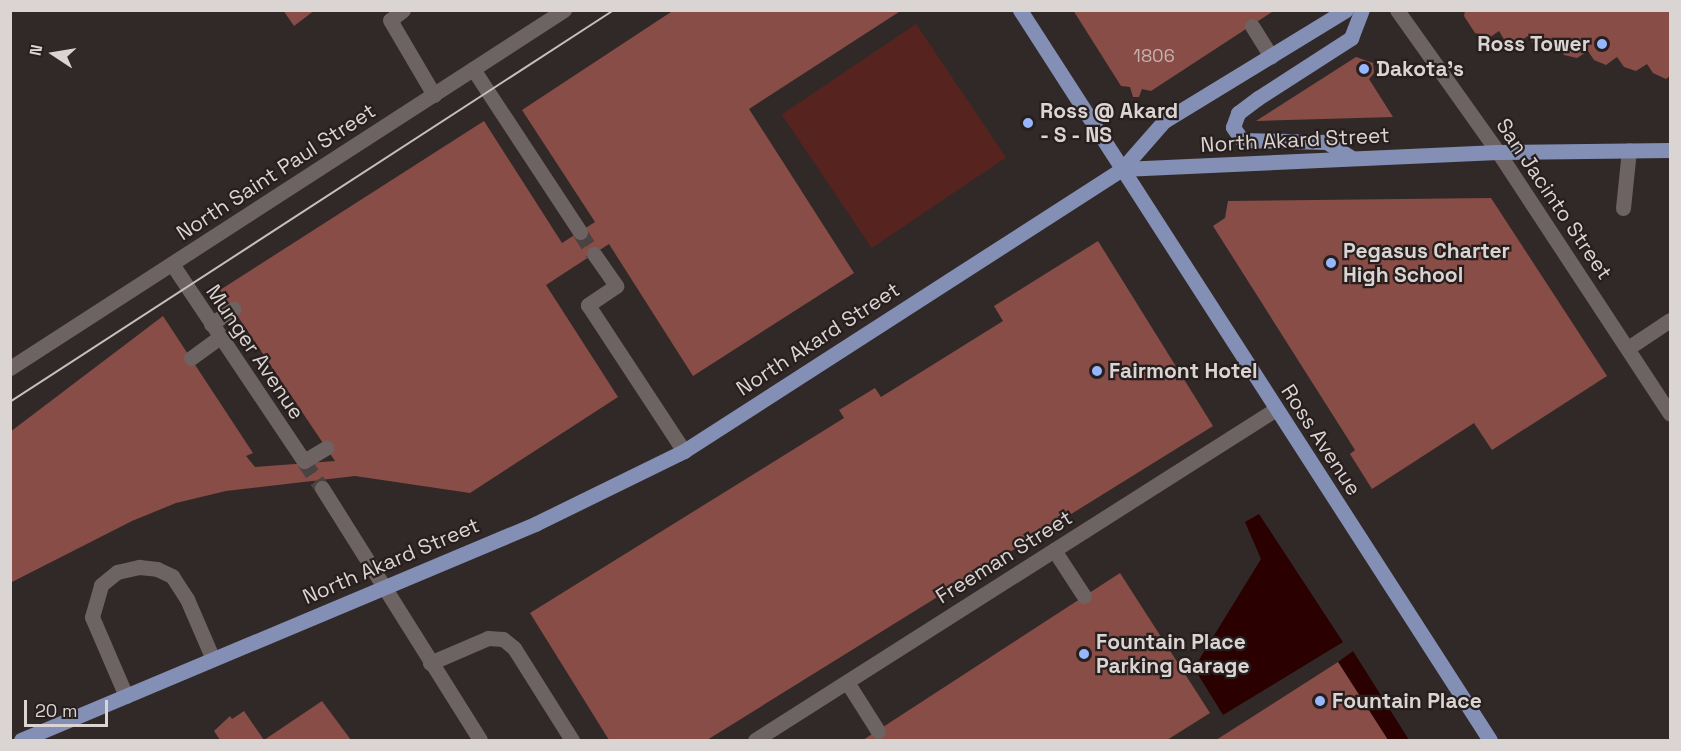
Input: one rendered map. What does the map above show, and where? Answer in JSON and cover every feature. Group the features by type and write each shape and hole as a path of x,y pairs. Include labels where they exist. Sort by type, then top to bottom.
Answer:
{"main road":[{"name":"Ross Avenue","path":"1020,10 1490,741"},
{"path":"1122,169 1164,122 1346,10"},
{"path":"1352,158 1326,142 1242,141 1233,127 1239,113 1258,98 1352,38 1362,10"},
{"name":"North Akard Street","path":"21,741 535,524 684,451 1122,169 1498,152 1671,150"}],"street":[{"path":"403,10 390,20 434,95"},
{"name":"North Saint Paul Street","path":"10,368 564,10"},
{"name":"San Jacinto Street","path":"1397,10 1498,152 1671,414"},
{"path":"1252,26 1271,57"},
{"path":"473,69 580,232"},
{"path":"1623,208 1629,150"},
{"path":"594,254 615,286 588,304 684,451"},
{"name":"Munger Avenue","path":"172,264 304,461 326,448"},
{"path":"211,324 233,309"},
{"path":"1628,348 1671,320"},
{"path":"190,358 220,338"},
{"name":"Freeman Street","path":"755,741 1276,409"},
{"path":"322,488 480,741"},
{"path":"1054,550 1084,596"},
{"path":"126,696 92,617 101,585 117,572 139,567 157,569 172,576 187,599 213,658"},
{"path":"430,663 488,638 502,639 514,648 572,741"},
{"path":"847,682 878,731"}],"shaded area":[{"path":"916,24 1006,157 872,248 782,115"},
{"path":"1259,514 1343,642 1223,715 1194,668 1261,559 1245,522"},
{"path":"1353,651 1409,740 1388,740 1338,662"}],"building":[{"path":"283,10 315,10 294,26"},
{"path":"674,10 902,10 749,109 854,273 693,376 609,244 546,285 618,397 470,493 355,476 226,491 176,503 132,521 10,583 10,432 163,316 253,453 246,456 255,467 335,461 220,290 484,121 562,243 595,222 522,110"},
{"path":"1073,10 1275,10 1151,91 1142,89 1139,97 1133,97 1130,87 1121,86"},
{"name":"Ross Tower","path":"1465,10 1670,10 1670,76 1666,79 1653,73 1647,64 1636,71 1624,67 1617,57 1606,65 1594,60 1588,51 1577,58 1564,55 1559,45 1548,51 1536,48 1528,36 1517,43 1505,41 1499,31 1489,38 1475,33 1464,16"},
{"path":"1356,57 1373,63 1374,73 1369,79 1393,117 1256,121"},
{"path":"1491,198 1607,376 1492,450 1474,423 1372,489 1350,454 1355,450 1213,226 1225,218 1228,201"},
{"path":"1098,241 1213,426 707,740 609,740 530,613 844,418 839,410 875,388 881,397 1003,321 994,306"},
{"name":"Fountain Place Parking Garage","path":"1120,573 1210,713 1167,740 863,740"},
{"name":"Fountain Place","path":"1338,662 1388,740 1216,740"},
{"path":"322,701 351,740 264,740"},
{"path":"244,711 264,740 220,740 214,731 230,716 232,719"}],"tunnel":[{"path":"580,232 594,254"},
{"path":"304,461 322,488"}],"tram line":[{"path":"10,402 614,10"}],"place":[{"name":"Ross Tower","path":"1602,44"},
{"name":"Dakota's","path":"1364,69"},
{"name":"Ross @ Akard - S - NS","path":"1028,123"},
{"name":"Pegasus Charter High School","path":"1331,263"},
{"name":"Fairmont Hotel","path":"1097,371"},
{"name":"Fountain Place Parking Garage","path":"1084,654"},
{"name":"Fountain Place","path":"1320,701"}]}
